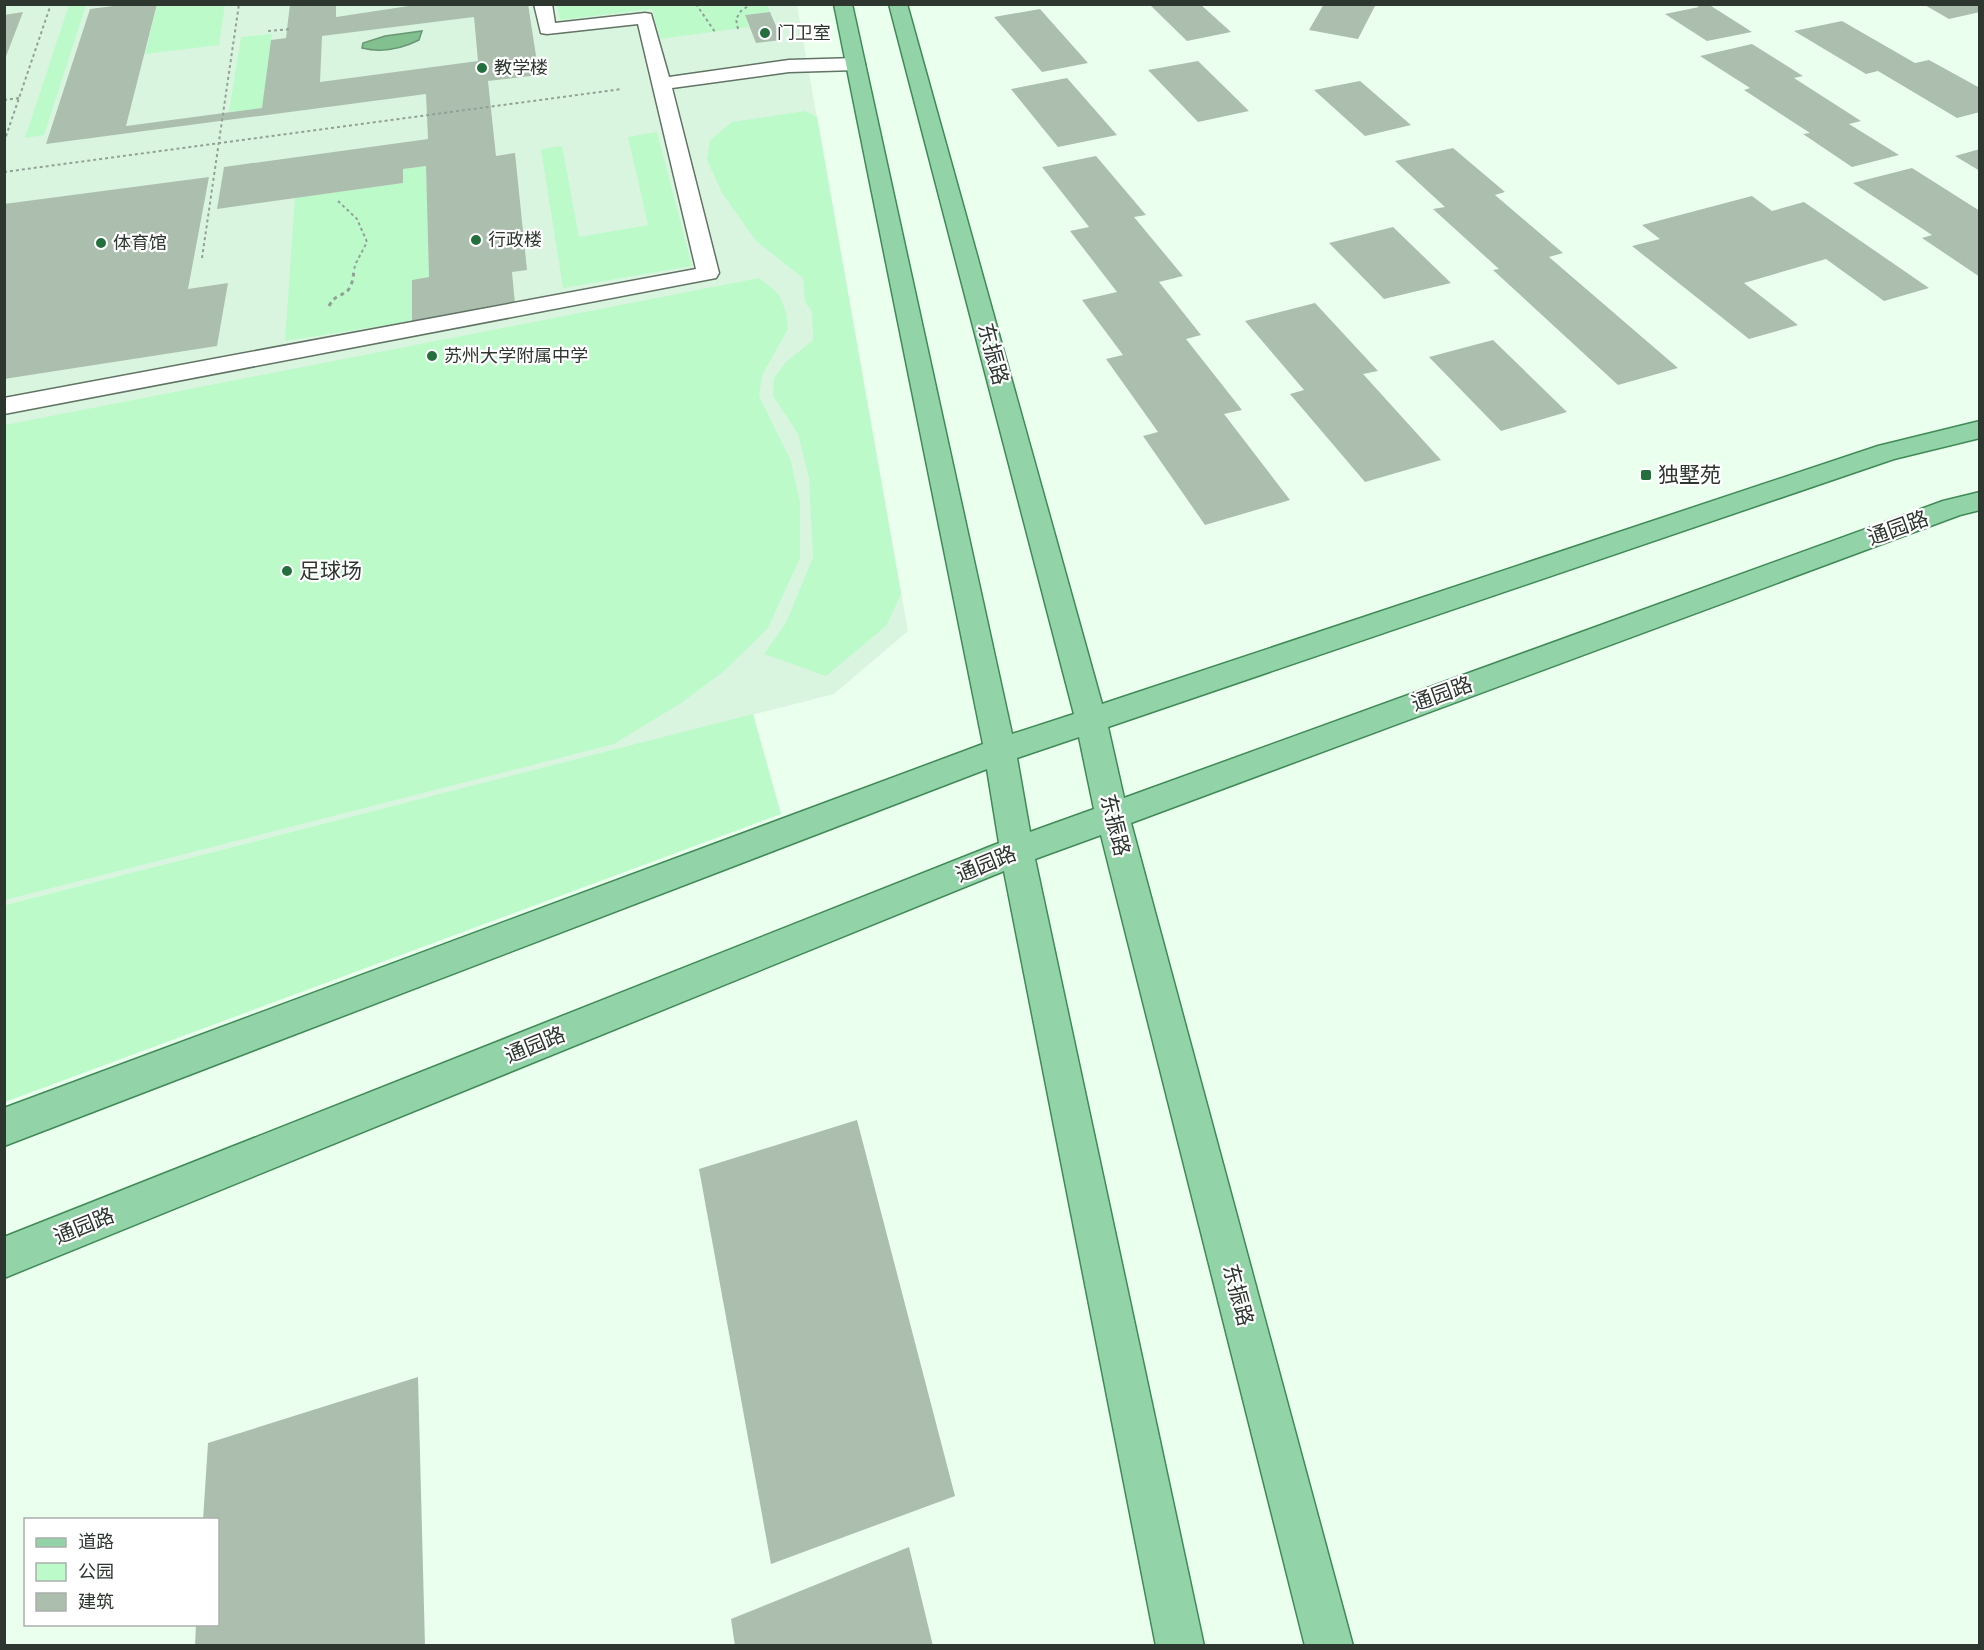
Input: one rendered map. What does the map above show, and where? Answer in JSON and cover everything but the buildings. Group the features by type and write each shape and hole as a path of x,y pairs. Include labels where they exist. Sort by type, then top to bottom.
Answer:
{"main road":[{"path":"843,4 1000,751 1017,851 1180,1646"},
{"name":"东振路","path":"898,4 1091,721 1112,815 1329,1646"},
{"path":"4,1127 1000,751 1887,452 1980,429"},
{"name":"通园路","path":"4,1258 1017,851 1930,516 1980,501"}],"lane":[{"path":"4,406 708,273 645,18 547,30 543,4"},
{"path":"663,84 789,66 856,64"}],"path":[{"path":"4,142 51,4"},
{"path":"202,258 239,4"},
{"path":"696,4 715,32"},
{"path":"738,29 736,19 741,11 751,4"},
{"path":"268,32 291,29"},
{"path":"4,172 663,84"},
{"path":"4,100 20,98"},
{"path":"320,346 327,311 332,300 349,291 353,283 355,265 367,242 364,228 348,208 338,201"}],"shaded area":[{"name":"苏州大学附属中学","path":"5,5 797,5 908,631 834,694 5,905"},
{"path":"422,31 419,40 398,48 377,50 362,48 363,43 385,36"}],"green space":[{"path":"69,5 86,5 44,135 25,138"},
{"path":"157,5 225,5 219,45 145,54"},
{"path":"557,5 767,5 770,12 745,15 749,27 660,39 652,9 560,20"},
{"path":"272,34 262,108 229,112 241,37"},
{"path":"805,111 817,117 901,594 886,626 826,676 764,654 786,623 813,557 809,478 798,434 773,396 774,378 786,362 813,340 812,312 805,302 803,278 756,241 722,193 707,160 710,140 732,122"},
{"path":"657,132 692,266 563,288 541,149 562,146 579,237 648,225 628,137"},
{"path":"426,166 429,277 412,280 412,321 285,341 295,198 403,183 403,169"},
{"path":"759,278 779,294 786,312 788,329 762,375 759,396 791,461 800,503 800,558 768,628 723,672 681,703 614,744 5,900 5,425"},
{"path":"753,714 781,814 5,1102 5,905"}],"place":[{"name":"门卫室","path":"765,33"},
{"name":"教学楼","path":"482,68"},
{"name":"行政楼","path":"476,240"},
{"name":"体育馆","path":"101,243"},
{"name":"苏州大学附属中学","path":"432,356"},
{"name":"独墅苑","path":"1646,475"},
{"name":"足球场","path":"287,571"}]}
